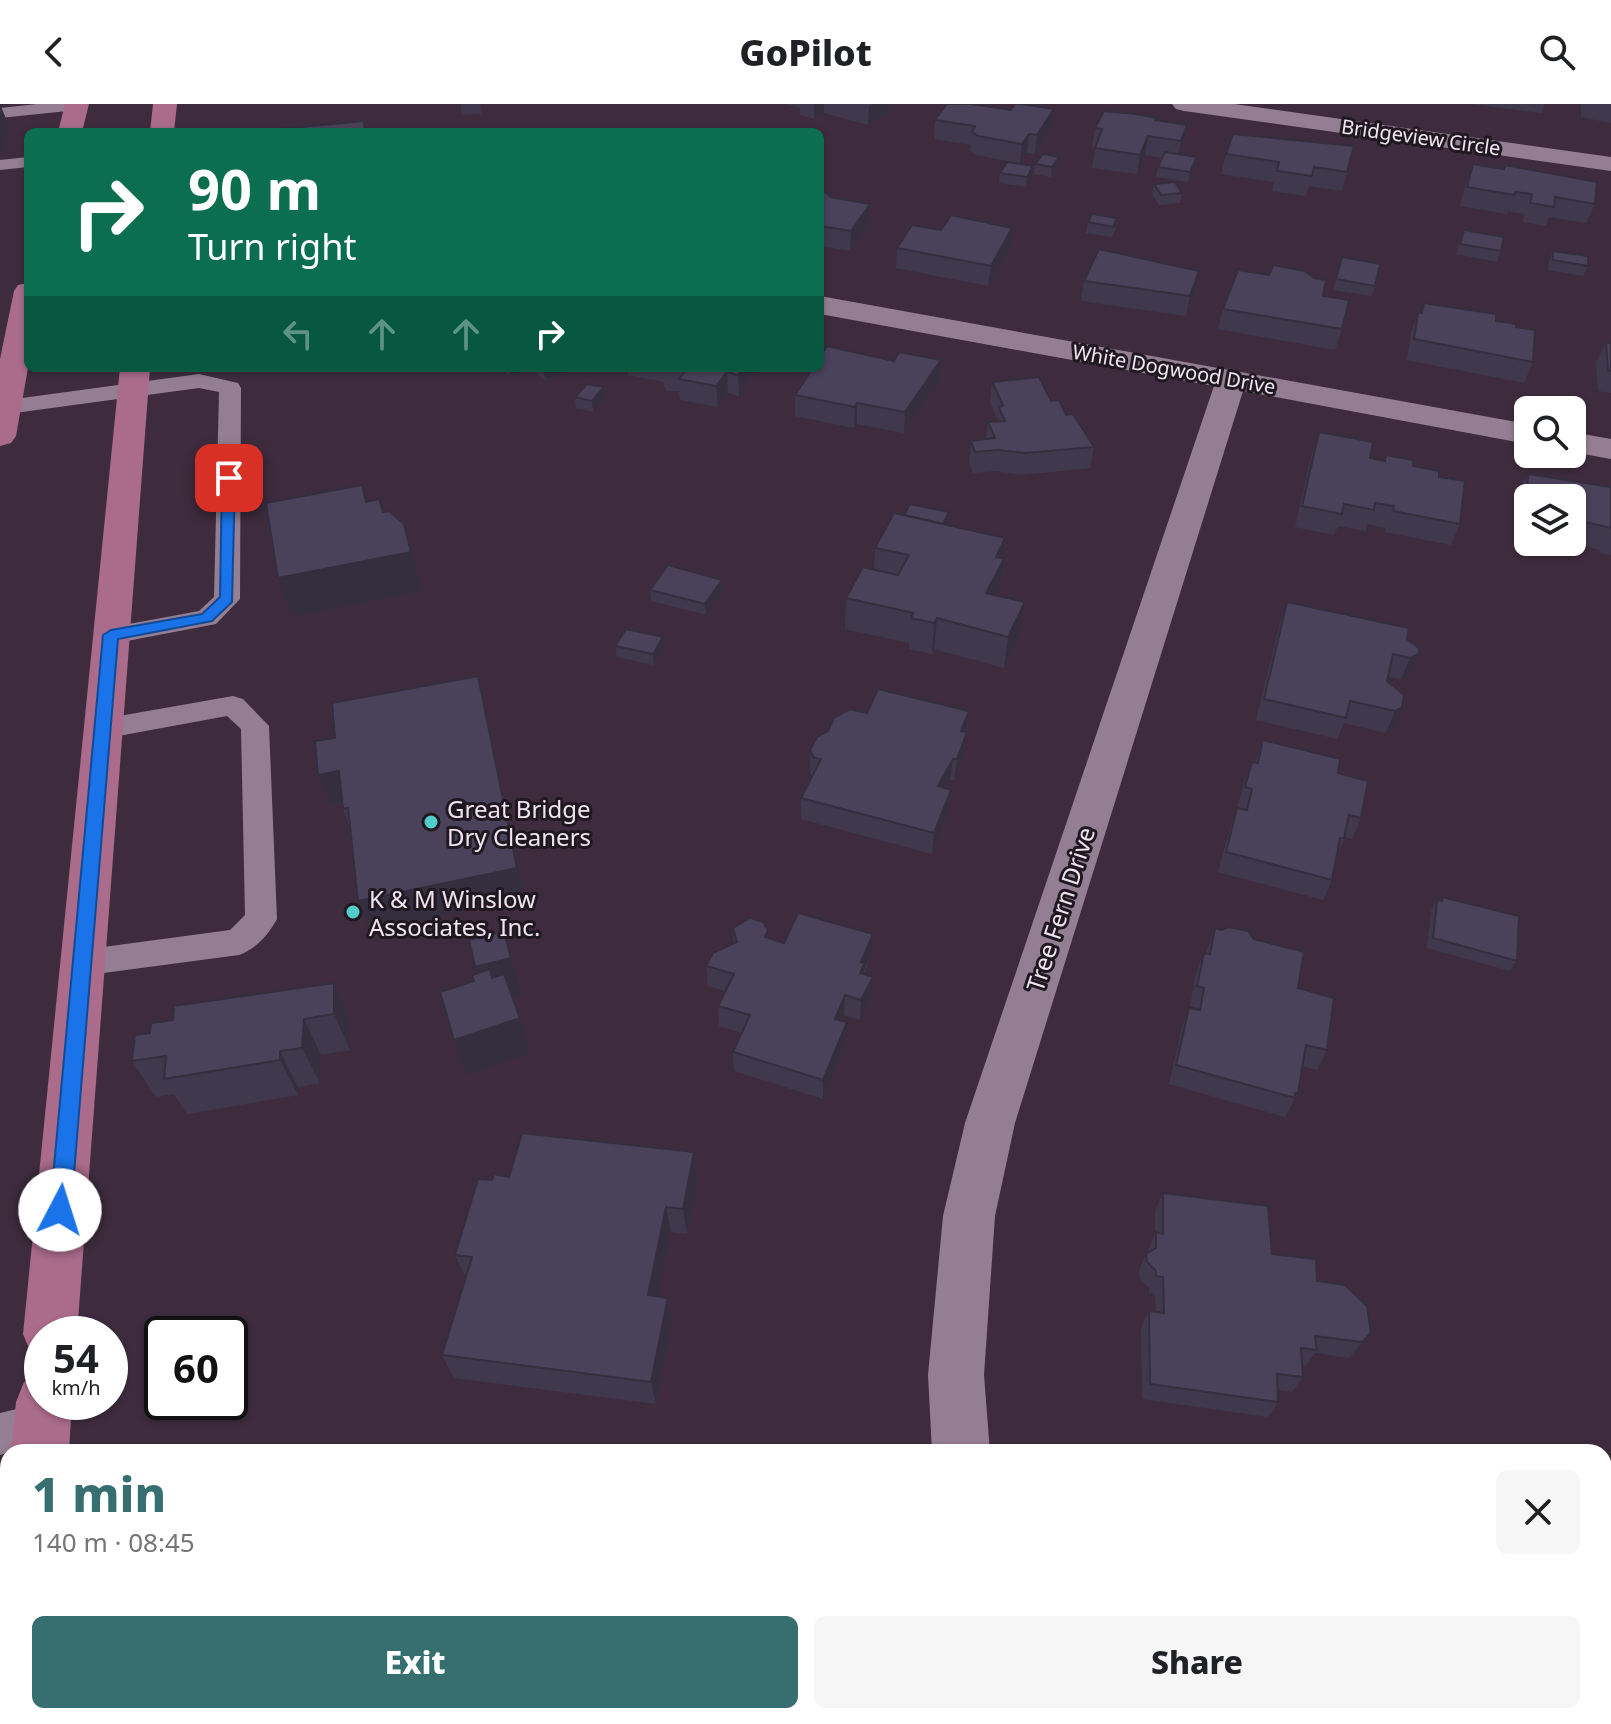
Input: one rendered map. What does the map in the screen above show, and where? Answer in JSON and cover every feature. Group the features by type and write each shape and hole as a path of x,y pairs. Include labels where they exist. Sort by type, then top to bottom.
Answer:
{"main road":[{"path":"162,128 165,104"},
{"path":"71,128 77,105"},
{"path":"0,436 24,310"},
{"path":"52,1316 134,379"}],"street":[{"name":"Bridgeview Circle","path":"1184,104 1611,164"},
{"name":"White Dogwood Drive","path":"824,306 1514,431"},
{"name":"Tree Fern Drive","path":"960,1444 956,1375 969,1216 990,1123 1231,380"},
{"path":"1586,445 1611,449"}],"lane":[{"path":"0,113 77,105"},
{"path":"0,165 24,162"},
{"path":"4,407 134,379 199,381 230,388 227,599 207,618 111,635"},
{"path":"81,963 239,942 261,919 255,726 233,706 102,729"}],"building":[{"path":"947,104 1011,110 1015,104 1021,104 1054,109 1037,135 1029,134 1022,144 978,136 972,132 975,126 935,120"},
{"path":"1104,111 1187,125 1181,141 1148,136 1140,155 1095,148 1102,129 1095,128"},
{"path":"364,121 365,128 290,128"},
{"path":"1233,134 1354,146 1347,172 1314,167 1312,176 1277,171 1279,162 1226,154"},
{"path":"1165,152 1197,157 1190,172 1158,167"},
{"path":"1043,154 1059,157 1052,167 1035,164"},
{"path":"1007,162 1033,166 1027,177 1000,173"},
{"path":"1473,164 1504,169 1505,165 1597,182 1595,204 1555,197 1554,207 1530,203 1532,194 1515,192 1514,195 1467,187"},
{"path":"1175,182 1182,193 1161,195 1154,184"},
{"path":"824,191 831,197 870,204 851,231 824,227"},
{"path":"1092,214 1117,218 1113,227 1088,222"},
{"path":"951,215 1012,228 991,266 897,248 912,225 941,230"},
{"path":"1464,230 1504,237 1501,251 1460,244"},
{"path":"1099,249 1199,271 1190,296 1084,281"},
{"path":"1553,251 1588,256 1588,266 1553,260"},
{"path":"1342,257 1380,264 1375,286 1336,279"},
{"path":"1273,265 1305,271 1314,278 1326,280 1323,296 1349,300 1342,329 1223,309 1238,270 1269,275"},
{"path":"1424,303 1496,314 1496,321 1535,330 1533,362 1414,339 1418,313 1422,313"},
{"path":"1606,343 1611,343 1611,371 1608,370"},
{"path":"827,346 894,361 899,352 941,360 905,412 857,403 855,407 795,395 810,372 824,372 824,351"},
{"path":"684,372 727,372 716,386 679,379"},
{"path":"1039,377 1051,401 1059,400 1066,415 1073,414 1094,447 1025,453 998,450 975,452 971,441 995,438 988,422 1005,421 999,408 1003,405 992,382"},
{"path":"587,384 604,387 592,401 575,397"},
{"path":"1319,432 1373,442 1370,458 1385,461 1386,455 1413,460 1413,466 1439,471 1439,477 1465,481 1460,524 1393,511 1394,506 1375,503 1374,510 1344,504 1342,514 1302,506"},
{"path":"1528,474 1611,487 1611,528 1586,522 1586,484 1527,484"},
{"path":"362,485 366,502 379,499 383,512 389,511 404,524 411,552 278,578 266,503"},
{"path":"910,504 949,512 943,524 904,515"},
{"path":"894,513 1005,538 996,557 1004,559 986,593 1025,602 1008,637 937,618 934,623 911,618 913,613 846,598 863,567 898,575 909,555 875,548"},
{"path":"668,565 722,580 705,604 650,590"},
{"path":"1287,602 1409,628 1407,639 1419,648 1419,654 1410,658 1393,654 1387,681 1404,695 1402,707 1395,711 1350,701 1346,718 1264,699"},
{"path":"626,629 663,637 653,654 615,646"},
{"name":"Great Bridge Dry Cleaners","path":"478,676 517,868 358,901 348,808 343,809 339,771 318,775 315,741 335,738 332,703"},
{"path":"878,689 969,711 961,731 967,732 957,759 953,759 938,786 951,790 934,833 801,798 821,759 814,758 810,750 817,737 828,731 834,718 850,709 867,713"},
{"path":"1263,740 1340,759 1338,773 1368,781 1361,818 1349,815 1344,838 1340,838 1332,880 1226,852 1237,808 1247,810 1252,789 1245,787 1252,762 1258,763"},
{"path":"1442,897 1519,916 1517,961 1433,938 1437,900 1442,901"},
{"path":"798,913 873,934 861,962 865,963 860,973 873,977 861,1000 845,995 835,1019 847,1022 823,1080 733,1052 750,1015 718,1006 734,974 706,966 713,953 737,942 733,928 750,918 763,922 768,930 765,937 784,943"},
{"path":"1229,927 1248,931 1254,939 1304,952 1298,988 1334,998 1327,1050 1306,1045 1295,1098 1176,1065 1189,1008 1200,1010 1204,988 1197,986 1204,953 1210,954 1215,928 1221,930"},
{"path":"504,931 511,958 475,967 469,940"},
{"path":"490,969 492,978 504,974 520,1018 454,1040 440,992 474,981 472,975"},
{"path":"334,983 334,1014 304,1019 302,1048 280,1051 280,1060 164,1079 166,1056 132,1061 135,1035 150,1033 151,1023 173,1020 174,1006"},
{"path":"522,1133 694,1152 683,1209 666,1207 648,1295 668,1298 651,1382 442,1355 472,1257 455,1255 478,1179 492,1180 494,1174 509,1177"},
{"path":"1163,1193 1268,1206 1272,1254 1316,1259 1317,1281 1345,1285 1367,1306 1371,1333 1362,1342 1315,1336 1317,1350 1301,1348 1303,1377 1277,1374 1278,1402 1150,1384 1149,1311 1164,1313 1163,1277 1156,1276 1156,1271 1147,1262 1146,1254 1156,1248 1156,1232 1163,1234"}],"place":[{"name":"Great Bridge Dry Cleaners","path":"431,822"},
{"name":"K & M Winslow Associates, Inc.","path":"353,912"}],"route":[{"path":"60,1210 111,635 207,618 227,599 229,478"}]}
